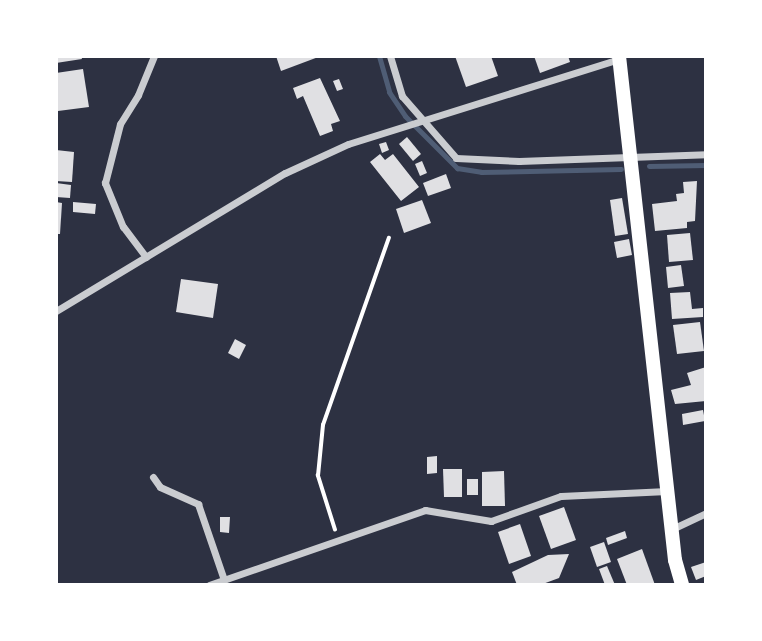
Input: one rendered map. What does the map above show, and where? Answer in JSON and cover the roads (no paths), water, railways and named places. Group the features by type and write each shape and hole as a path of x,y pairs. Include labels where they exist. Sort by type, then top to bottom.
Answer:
{"highway":[{"path":"620,57 671,529 682,585"}],"street":[{"path":"146,257 123,227 105,183 120,124 138,94 154,56"},
{"path":"390,56 396,84 419,122 449,153 464,160 706,154"},
{"path":"56,311 285,173 348,144 620,57"},
{"path":"153,477 160,487 198,504 224,580"},
{"path":"209,585 425,510 491,521 561,496 668,491"},
{"path":"671,529 706,513"}],"waterway":[{"path":"379,56 389,92 405,116 457,168 481,172 621,169"},
{"path":"649,166 706,165"}]}
